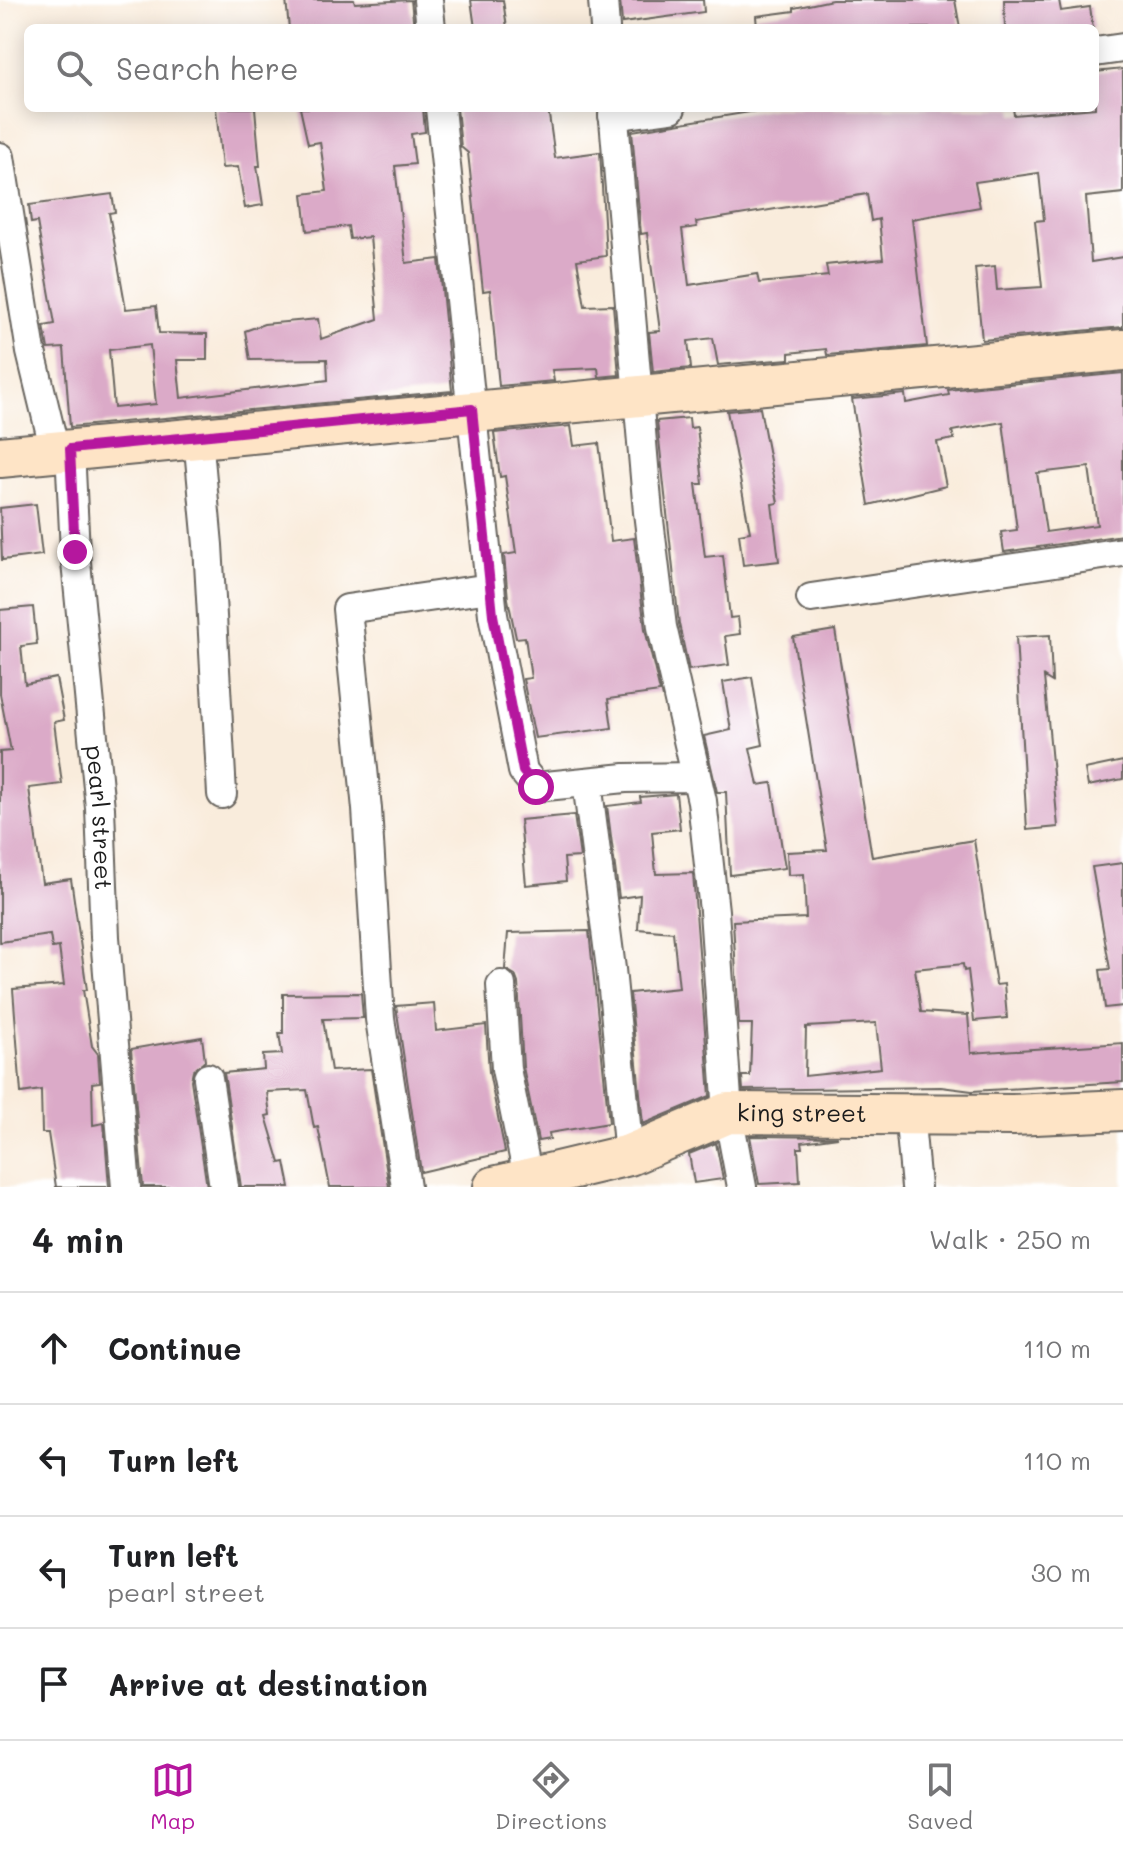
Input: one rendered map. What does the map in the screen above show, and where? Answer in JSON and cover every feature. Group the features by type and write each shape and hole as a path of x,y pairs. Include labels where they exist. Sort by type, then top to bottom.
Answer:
{"street":[{"path":"428,0 431,24"},
{"path":"603,0 605,24"},
{"path":"1099,51 1123,48"},
{"path":"440,112 490,588 523,771 536,787 696,777"},
{"path":"613,112 635,396 662,627 702,801 714,911 728,1113 742,1187"},
{"name":"pearl street","path":"0,157 31,352 63,450 100,808 106,953 126,1187"},
{"path":"0,457 472,409 1123,350"},
{"path":"198,437 208,545 222,794"},
{"path":"811,598 1123,552"},
{"path":"406,1187 380,1019 367,809 347,609 490,588"},
{"path":"587,782 611,969 629,1155"},
{"path":"501,985 517,1185"},
{"path":"208,1078 224,1187"},
{"name":"king street","path":"517,1185 629,1155 728,1113 1013,1115 1123,1110"},
{"path":"909,1112 916,1187"}],"building":[{"path":"286,0 354,0 355,3 411,0 414,24 289,24"},
{"path":"471,0 503,0 506,24 474,24"},
{"path":"620,0 703,0 704,12 622,23"},
{"path":"832,0 955,0 959,24 757,24 756,16 794,11 794,8"},
{"path":"1004,0 1059,0 1061,11 1090,7 1092,24 1005,24"},
{"path":"1123,69 1123,193 1086,197 1091,262 1123,257 1123,327 982,340 975,268 995,266 997,290 1042,287 1035,221 1044,220 1039,173 975,182 980,207 912,219 927,346 827,355 826,349 789,353 789,359 718,365 713,338 688,341 691,368 653,372 649,332 660,331 647,233 641,234 632,131 749,112 1014,112 1014,115 1099,112 1099,72","holes":["867,194 871,221 879,219 883,259 826,265 828,276 759,283 757,274 689,285 682,229 697,227 696,222"]},
{"path":"216,112 255,112 260,166 257,166 263,205 245,208 238,167 222,168"},
{"path":"301,112 423,112 425,132 411,134 415,164 395,166 406,263 439,259 452,391 70,427 64,348 48,349 44,326 55,324 37,222 31,223 29,205 112,194 115,212 109,213 126,309 156,306 159,333 207,334 207,360 177,360 181,398 328,380 327,359 250,360 245,331 264,324 318,319 321,339 378,319 370,237 350,239 348,226 307,231 303,194 327,191 320,142 308,144","holes":["150,345 156,404 114,408 109,350"]},
{"path":"457,112 549,112 555,158 600,152 606,256 577,260 585,306 613,305 619,375 599,377 598,368 552,370 554,381 499,386 490,290 483,291 468,153 461,147"},
{"path":"1123,373 1123,535 1004,552 1001,532 1017,530 1003,422 952,431 954,439 937,442 946,486 869,505 852,399 905,394 906,403 949,395 948,390","holes":["1089,467 1097,525 1046,532 1037,473"]},
{"path":"760,408 778,503 772,504 779,561 743,565 739,534 750,532 727,411"},
{"path":"689,418 690,428 697,427 703,484 696,484 705,557 723,555 730,618 738,617 740,634 725,636 729,665 689,670 679,624 657,421"},
{"path":"571,426 574,446 599,443 611,541 634,538 645,629 660,692 608,699 612,728 535,738 523,679 531,678 525,637 516,638 508,599 504,555 516,553 505,476 500,477 494,433"},
{"path":"36,504 42,555 2,560 0,508"},
{"path":"33,607 37,644 21,646 25,684 56,678 64,720 54,722 62,784 29,788 42,883 71,879 87,990 83,990 92,1046 98,1054 100,1082 92,1083 93,1125 104,1123 109,1187 56,1187 48,1133 42,1133 41,1090 21,1093 13,989 64,985 59,947 52,948 50,935 0,942 0,752 11,751 0,694 0,610"},
{"path":"835,630 872,857 974,840 996,985 1004,984 1007,1018 974,1021 968,970 964,971 963,964 915,969 921,1012 968,1015 971,1053 1123,1043 1123,1082 972,1091 941,1087 743,1090 742,1076 750,1076 752,1024 739,1024 733,921 806,918 804,874 788,875 787,852 827,850 793,637","holes":["876,1023 881,1068 805,1076 806,1027"]},
{"path":"1050,635 1052,682 1044,677 1058,827 1027,830 1016,637"},
{"path":"752,677 763,745 750,748 758,785 772,783 785,868 730,875 726,792 717,792 704,736 731,730 723,682"},
{"path":"1123,761 1123,779 1088,786 1085,769"},
{"path":"676,794 680,829 652,832 656,874 693,873 710,1096 643,1124 630,993 679,988 673,932 638,929 640,895 619,898 607,806 641,802 640,797"},
{"path":"574,815 580,857 564,858 566,881 526,885 520,820"},
{"path":"1123,863 1123,1006 1105,1008 1100,970 1110,969 1092,867"},
{"path":"589,931 609,1123 549,1133 550,1139 538,1141 523,1067 518,983 515,975 505,969 508,933"},
{"path":"361,993 363,1018 323,1019 331,1071 371,1069 389,1187 330,1187 307,1090 267,1092 270,1115 266,1116 280,1163 285,1162 290,1187 241,1187 224,1073 264,1069 263,1055 282,1054 279,1033 283,1033 283,994"},
{"path":"434,1003 436,1031 486,1025 489,1072 505,1152 421,1172 396,1006"},
{"path":"202,1037 205,1061 193,1071 191,1080 207,1187 143,1187 131,1049"},
{"path":"750,1136 838,1137 802,1142 803,1148 798,1148 800,1182 759,1184"},
{"path":"716,1143 723,1179 694,1183 689,1154"}],"route":[{"path":"75,552 70,449 472,409 493,615 523,771 536,787"}]}
